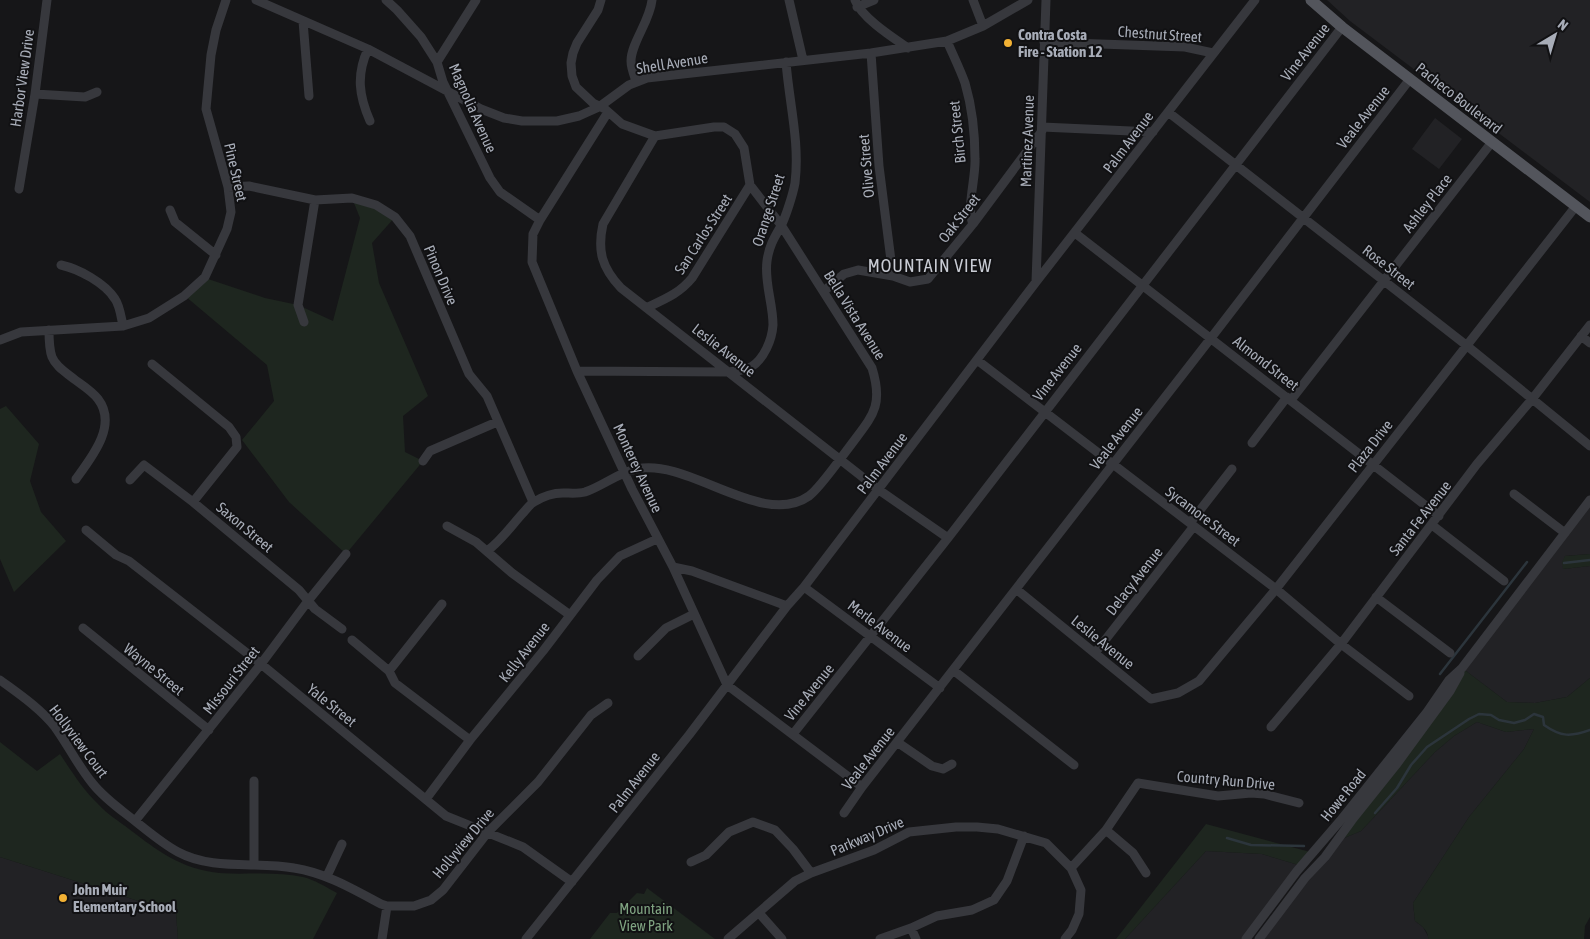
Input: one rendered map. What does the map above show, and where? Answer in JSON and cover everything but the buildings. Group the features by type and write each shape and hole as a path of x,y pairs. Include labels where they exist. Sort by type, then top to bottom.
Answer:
{"main road":[{"name":"Pacheco Boulevard","path":"1311,0 1342,27 1590,217"}],"street":[{"name":"Harbor View Drive","path":"19,189 35,94 47,0"},
{"name":"Pine Street","path":"0,340 21,332 123,326 149,318 184,296 205,277 227,230 231,212 228,187 206,109 210,55 226,0"},
{"name":"Shell Avenue","path":"256,0 368,49 481,109 504,118 522,121 557,121 603,109 629,84 647,78 871,53 947,41 983,26 1028,0"},
{"name":"Magnolia Avenue","path":"386,0 422,38 437,62 442,82 490,178 500,192 540,220"},
{"path":"437,62 476,0"},
{"name":"Bella Vista Avenue","path":"533,502 560,492 586,492 638,468 658,468 686,475 740,497 780,505 790,504 808,497 841,458 872,415 878,396 877,383 872,368 781,226 750,185 744,148 739,138 724,127 655,136 629,127 593,104 576,87 572,76 571,63 577,43 598,10 602,0"},
{"path":"636,81 631,61 633,50 651,11 652,0"},
{"path":"789,0 803,60"},
{"path":"856,3 874,0"},
{"path":"973,0 983,26"},
{"name":"Martinez Avenue","path":"1036,282 1046,0"},
{"name":"Palm Avenue","path":"526,939 727,685 787,606 804,587 1036,282 1255,0"},
{"path":"856,3 874,23 908,48"},
{"path":"303,21 309,96"},
{"name":"Vine Avenue","path":"793,734 948,538 1342,27"},
{"name":"Birch Street","path":"947,41 965,84 969,100 975,160 975,176 970,208 970,219 973,224"},
{"name":"Chestnut Street","path":"1044,42 1185,47 1213,53"},
{"path":"368,49 362,61 360,72 361,101 370,121"},
{"name":"Olive Street","path":"871,53 879,166 893,276"},
{"name":"Orange Street","path":"577,371 728,372 751,367 760,359 766,348 772,325 766,270 768,258 773,237 781,226 795,184 793,120 786,62"},
{"name":"Veale Avenue","path":"844,813 862,787 1410,79"},
{"path":"35,94 85,97 97,92"},
{"name":"Monterey Avenue","path":"603,109 533,234 532,262 577,371 632,488 673,567 727,685 862,787"},
{"name":"Rose Street","path":"1168,112 1384,280 1590,446"},
{"path":"1042,129 1153,132"},
{"name":"Oak Street","path":"824,291 844,274 858,270 893,276 910,282 928,279 973,224 1042,129"},
{"name":"Leslie Avenue","path":"655,136 603,224 600,238 603,262 612,278 621,288 841,458 879,490 948,538"},
{"name":"Ashley Place","path":"1384,280 1492,142"},
{"name":"San Carlos Street","path":"648,308 675,294 689,283 750,185"},
{"name":"Pinon Drive","path":"228,187 249,186 315,200 352,198 376,205 395,217 410,236 468,374 487,396 533,502"},
{"path":"304,322 298,305 315,200"},
{"name":"Plaza Drive","path":"1178,693 1200,681 1276,589 1576,206"},
{"path":"170,210 175,222 216,255"},
{"name":"Almond Street","path":"1075,232 1439,516"},
{"path":"61,266 83,272 111,293 116,300 123,326"},
{"path":"1252,443 1384,280"},
{"name":"Santa Fe Avenue","path":"1271,727 1341,644 1478,464 1590,325"},
{"path":"49,330 52,356 56,364 94,394 103,407 105,416 106,426 99,443 76,479"},
{"path":"1581,336 1590,343"},
{"name":"Sycamore Street","path":"977,360 1276,589 1341,644 1409,696"},
{"path":"152,364 228,427 236,437 237,447 193,502"},
{"path":"423,461 430,451 497,422"},
{"name":"Saxon Street","path":"130,480 144,464 299,590 315,609 342,629"},
{"name":"Delacy Avenue","path":"1095,653 1232,469"},
{"path":"1514,494 1565,533"},
{"name":"Howe Road","path":"1246,939 1297,871 1340,821 1427,712 1449,680 1462,668 1590,500"},
{"path":"487,551 533,502"},
{"path":"1432,525 1504,581"},
{"path":"447,526 476,542 512,573 570,615"},
{"name":"Yale Street","path":"86,530 116,555 129,562 261,664 446,816 523,847 572,882"},
{"name":"Kelly Avenue","path":"426,799 470,740 597,580 620,556 658,539"},
{"name":"Missouri Street","path":"134,821 209,730 346,554"},
{"path":"673,567 692,571 787,606"},
{"name":"Merle Avenue","path":"804,587 940,688"},
{"name":"Leslie Avenue","path":"1016,589 1151,699 1178,693"},
{"path":"1376,597 1450,653"},
{"path":"389,671 442,604"},
{"path":"638,656 666,628 694,614"},
{"name":"Wayne Street","path":"83,628 209,730"},
{"path":"352,640 389,671 395,683 470,740"},
{"name":"Howe Road","path":"1259,939 1305,878 1325,857 1433,716 1450,692 1462,668"},
{"path":"953,670 1074,765"},
{"name":"Hollyview Court","path":"0,680 42,712 55,727 92,783 111,803 134,821"},
{"name":"Hollyview Drive","path":"134,821 179,853 193,858 217,863 294,868 327,876 381,904 388,906 414,906 431,900 443,890 488,832 538,782 591,715 608,703"},
{"path":"897,742 932,766 943,769 952,764"},
{"path":"254,780 254,864"},
{"name":"Country Run Drive","path":"1071,868 1106,830 1138,783 1218,796 1251,793 1264,794 1299,803"},
{"path":"691,862 706,855 729,832 753,822 775,830 793,849 811,873"},
{"name":"Parkway Drive","path":"728,939 795,881 811,873 874,850 909,832 977,827 1024,836 1046,843 1071,868 1081,890 1079,914 1072,930 1065,939"},
{"path":"1106,830 1133,853 1146,873"},
{"path":"880,939 937,916 972,910 994,900 1007,881 1024,836"},
{"path":"327,876 342,844"},
{"path":"382,939 388,906"},
{"path":"760,913 782,939"},
{"path":"911,928 916,939"}],"shaded area":[{"path":"1327,0 1590,0 1590,202 1350,21"},
{"path":"1435,118 1462,139 1439,169 1412,149"},
{"path":"1590,500 1590,554 1565,556 1563,569 1590,566 1590,678 1567,697 1535,703 1507,702 1462,668"},
{"path":"1477,722 1506,732 1534,729 1524,749 1469,817 1413,903 1415,921 1423,927 1428,939 1259,939 1337,841 1361,831 1435,752 1454,736"},
{"path":"1206,851 1262,854 1302,866 1246,939 1125,939"},
{"name":"John Muir Elementary School","path":"0,857 176,913 178,939 0,939"}],"green space":[{"path":"352,198 395,217 372,243 379,283 428,396 403,416 405,452 423,461 346,554 289,502 242,440 274,401 267,365 185,296 205,278 265,298 298,305 333,321 360,218"},
{"path":"6,406 39,444 30,481 41,512 66,541 14,592 0,559 0,409"},
{"path":"1590,554 1590,566 1563,569 1562,562 1565,556"},
{"path":"1462,668 1507,702 1535,703 1567,697 1590,678 1590,917 1585,926 1584,939 1428,939 1426,931 1415,921 1413,903 1469,817 1524,749 1534,729 1506,732 1477,722 1454,736 1435,752 1361,831 1337,841"},
{"path":"0,742 37,771 60,754 83,787 106,811 150,845 181,863 193,868 219,873 293,875 316,882 337,893 313,939 178,939 176,913 0,857"},
{"path":"1206,824 1314,853 1302,866 1262,854 1206,851 1125,939 1116,939"},
{"name":"Mountain View Park","path":"647,888 715,939 590,939 610,913 617,913 637,893 644,894"}],"waterway":[{"path":"1564,563 1590,560"},
{"path":"1440,674 1527,562"},
{"path":"1375,813 1397,788 1411,765 1427,747 1479,714 1491,715 1499,720 1514,723 1525,720 1534,714 1543,717 1544,725 1550,729 1566,735 1590,730"},
{"path":"1227,838 1251,845 1304,846"}],"place":[{"name":"Contra Costa Fire - Station 12","path":"1008,43"},
{"name":"John Muir Elementary School","path":"63,898"}],"district":[{"name":"MOUNTAIN VIEW","path":"930,265"}]}
